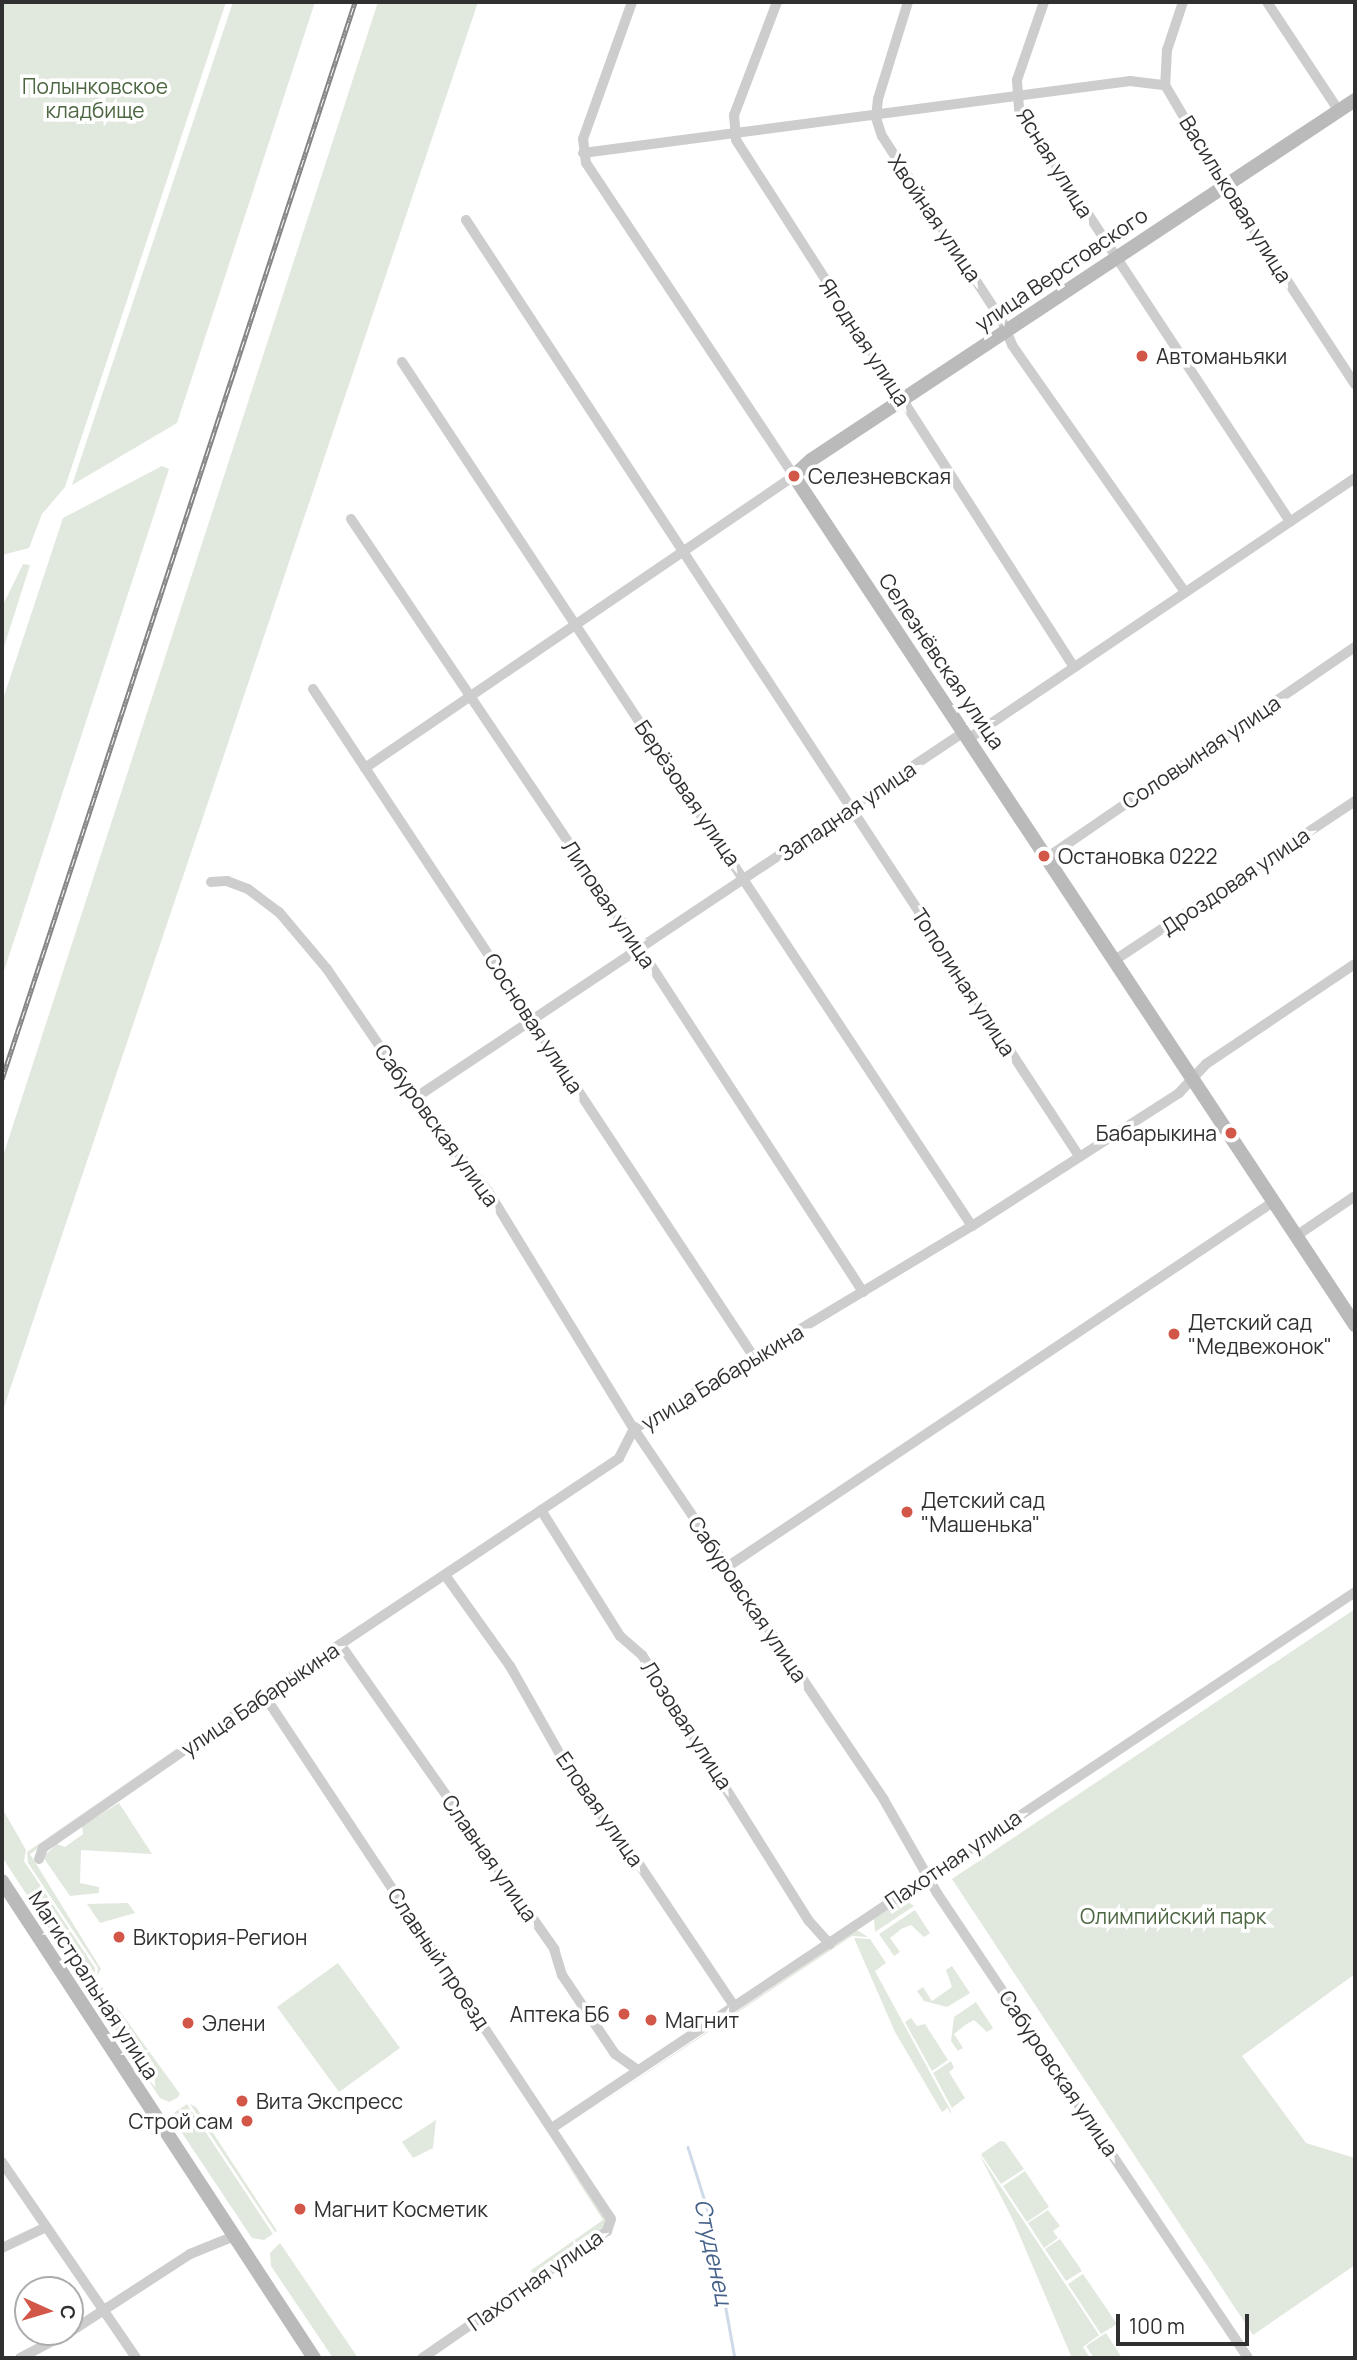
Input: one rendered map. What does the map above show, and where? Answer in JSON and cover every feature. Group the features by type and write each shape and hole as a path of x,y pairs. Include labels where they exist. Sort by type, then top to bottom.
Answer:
{"street":[{"path":"632,2 583,139 583,153 876,118 1129,81 1165,85 1167,50 1182,2"},
{"path":"734,135 734,115 777,2"},
{"path":"876,118 890,55 908,2"},
{"name":"Ясная улица","path":"1044,2 1017,80 1016,97 1033,132 1290,522"},
{"path":"1267,2 1339,111"},
{"name":"Васильковая улица","path":"1165,85 1224,185 1355,384"},
{"name":"улица Верстовского","path":"794,476 811,460 904,402 1224,185 1355,100"},
{"name":"Хвойная улица","path":"876,118 891,152 1008,331 1012,345 1184,591"},
{"name":"Ягодная улица","path":"734,135 1074,667"},
{"name":"Селезнёвская улица","path":"583,153 1355,1325"},
{"name":"Тополиная улица","path":"466,220 853,806 928,930 1079,1156"},
{"name":"Берёзовая улица","path":"402,362 972,1226"},
{"path":"365,768 794,476"},
{"name":"Западная улица","path":"415,1098 534,1022 853,806 1074,667 1355,478"},
{"name":"Липовая улица","path":"351,519 641,950 863,1292"},
{"name":"Соловьиная улица","path":"1048,857 1355,648"},
{"name":"Сосновая улица","path":"313,689 754,1357"},
{"name":"Дроздовая улица","path":"1115,961 1355,801"},
{"name":"Сабуровская улица","path":"211,882 227,881 247,889 279,912 327,969 415,1098 488,1191 634,1429 884,1800 927,1876 1248,2358"},
{"name":"улица Бабарыкина","path":"39,1859 43,1849 264,1695 619,1458 634,1429 972,1226 1179,1093 1191,1078 1355,964"},
{"path":"1296,1236 1355,1196"},
{"path":"727,1567 1273,1202"},
{"name":"Лозовая улица","path":"541,1510 620,1636 642,1655 809,1921 830,1944"},
{"name":"Еловая улица","path":"445,1575 510,1666 575,1781 641,1867 734,2006"},
{"name":"Пахотная улица","path":"552,2128 1355,1592"},
{"name":"Славная улица","path":"340,1644 554,1949 562,1975 608,2045 638,2070"},
{"name":"Славный проезд","path":"264,1695 552,2128 612,2223"},
{"name":"Магистральная улица","path":"2,1881 232,2237 314,2358"},
{"path":"2,2162 136,2358"},
{"name":"Пахотная улица","path":"422,2358 607,2231 612,2223"},
{"path":"2,2248 46,2227"},
{"path":"84,2324 190,2254 218,2245 232,2237"},
{"path":"20,2358 43,2346"}],"green space":[{"name":"Полынковское кладбище","path":"2,2 226,2 65,487 42,514 29,548 2,555"},
{"path":"233,2 315,2 177,423 72,485"},
{"path":"378,2 478,2 2,1413 2,1159"},
{"path":"162,466 169,469 2,977 2,702 63,518"},
{"path":"23,564 30,565 2,653 2,607"},
{"name":"Олимпийский парк","path":"1355,1609 1355,1974 1242,2056 1306,2143 1355,2158 1355,2265 1253,2335 952,1879"},
{"path":"325,1646 30,1854 101,1969 97,1976 98,1968 28,1863 27,1852"},
{"path":"119,1803 152,1854 81,1850 80,1883 99,1887 99,1893 70,1896 43,1857 57,1844 65,1847 83,1834 82,1826"},
{"path":"2,1808 26,1850 24,1861 95,1968 95,1977 180,2094 177,2098 169,2102 160,2098 2,1857"},
{"path":"904,1899 914,1906 875,1932 874,1919"},
{"path":"128,1903 135,1913 100,1923 87,1904"},
{"path":"915,1910 930,1933 924,1937 911,1925 901,1929 890,1938 900,1952 894,1956 879,1934"},
{"path":"857,1930 868,1937 852,1936 587,2113"},
{"path":"854,1938 870,1939 886,1963 875,1971 951,2111 951,2114 948,2108 942,2112 895,2032"},
{"path":"338,1963 400,2048 339,2092 277,2007"},
{"path":"952,1966 970,1993 947,2007 924,2001 917,1991 923,1987 932,2001 952,1987 946,1970"},
{"path":"976,2002 993,2028 987,2032 974,2020 965,2025 954,2034 963,2048 958,2051 951,2041 954,2017"},
{"path":"911,2018 917,2026 925,2024 948,2060 932,2071 905,2022"},
{"path":"951,2061 954,2068 949,2072 965,2098 952,2108 933,2073"},
{"path":"187,2104 273,2234 264,2240 252,2238 174,2121 175,2112"},
{"path":"190,2104 196,2107 277,2231 275,2232"},
{"path":"436,2120 433,2148 413,2158 402,2142"},
{"path":"1000,2141 1005,2142 1024,2169 1001,2184 981,2154"},
{"path":"979,2154 1099,2335 1083,2347 1090,2358 1072,2358 1013,2220"},
{"path":"562,2156 607,2218 607,2225 536,2274 530,2271 603,2220"},
{"path":"1025,2171 1049,2207 1027,2222 1003,2186"},
{"path":"1048,2210 1060,2226 1053,2231 1058,2238 1044,2248 1028,2223"},
{"path":"1060,2239 1082,2271 1066,2281 1045,2249"},
{"path":"280,2243 358,2358 333,2358 271,2266 270,2253"},
{"path":"1083,2274 1117,2324 1101,2334 1068,2284"},
{"path":"1106,2333 1122,2358 1094,2358 1086,2346"}],"waterway":[{"name":"Студенец","path":"688,2147 709,2214 735,2358"}],"railway":[{"path":"2,1079 355,2"}],"place":[{"name":"Автоманьяки","path":"1142,356"},
{"name":"Селезневская","path":"794,476"},
{"name":"Остановка 0222","path":"1044,856"},
{"name":"Бабарыкина","path":"1231,1133"},
{"name":"Детский сад \"Медвежонок\"","path":"1174,1334"},
{"name":"Детский сад \"Машенька\"","path":"907,1512"},
{"name":"Виктория-Регион","path":"119,1937"},
{"name":"Аптека Б6","path":"624,2014"},
{"name":"Магнит","path":"651,2020"},
{"name":"Элени","path":"188,2023"},
{"name":"Вита Экспресс","path":"242,2101"},
{"name":"Строй сам","path":"247,2121"},
{"name":"Магнит Косметик","path":"300,2209"}]}
